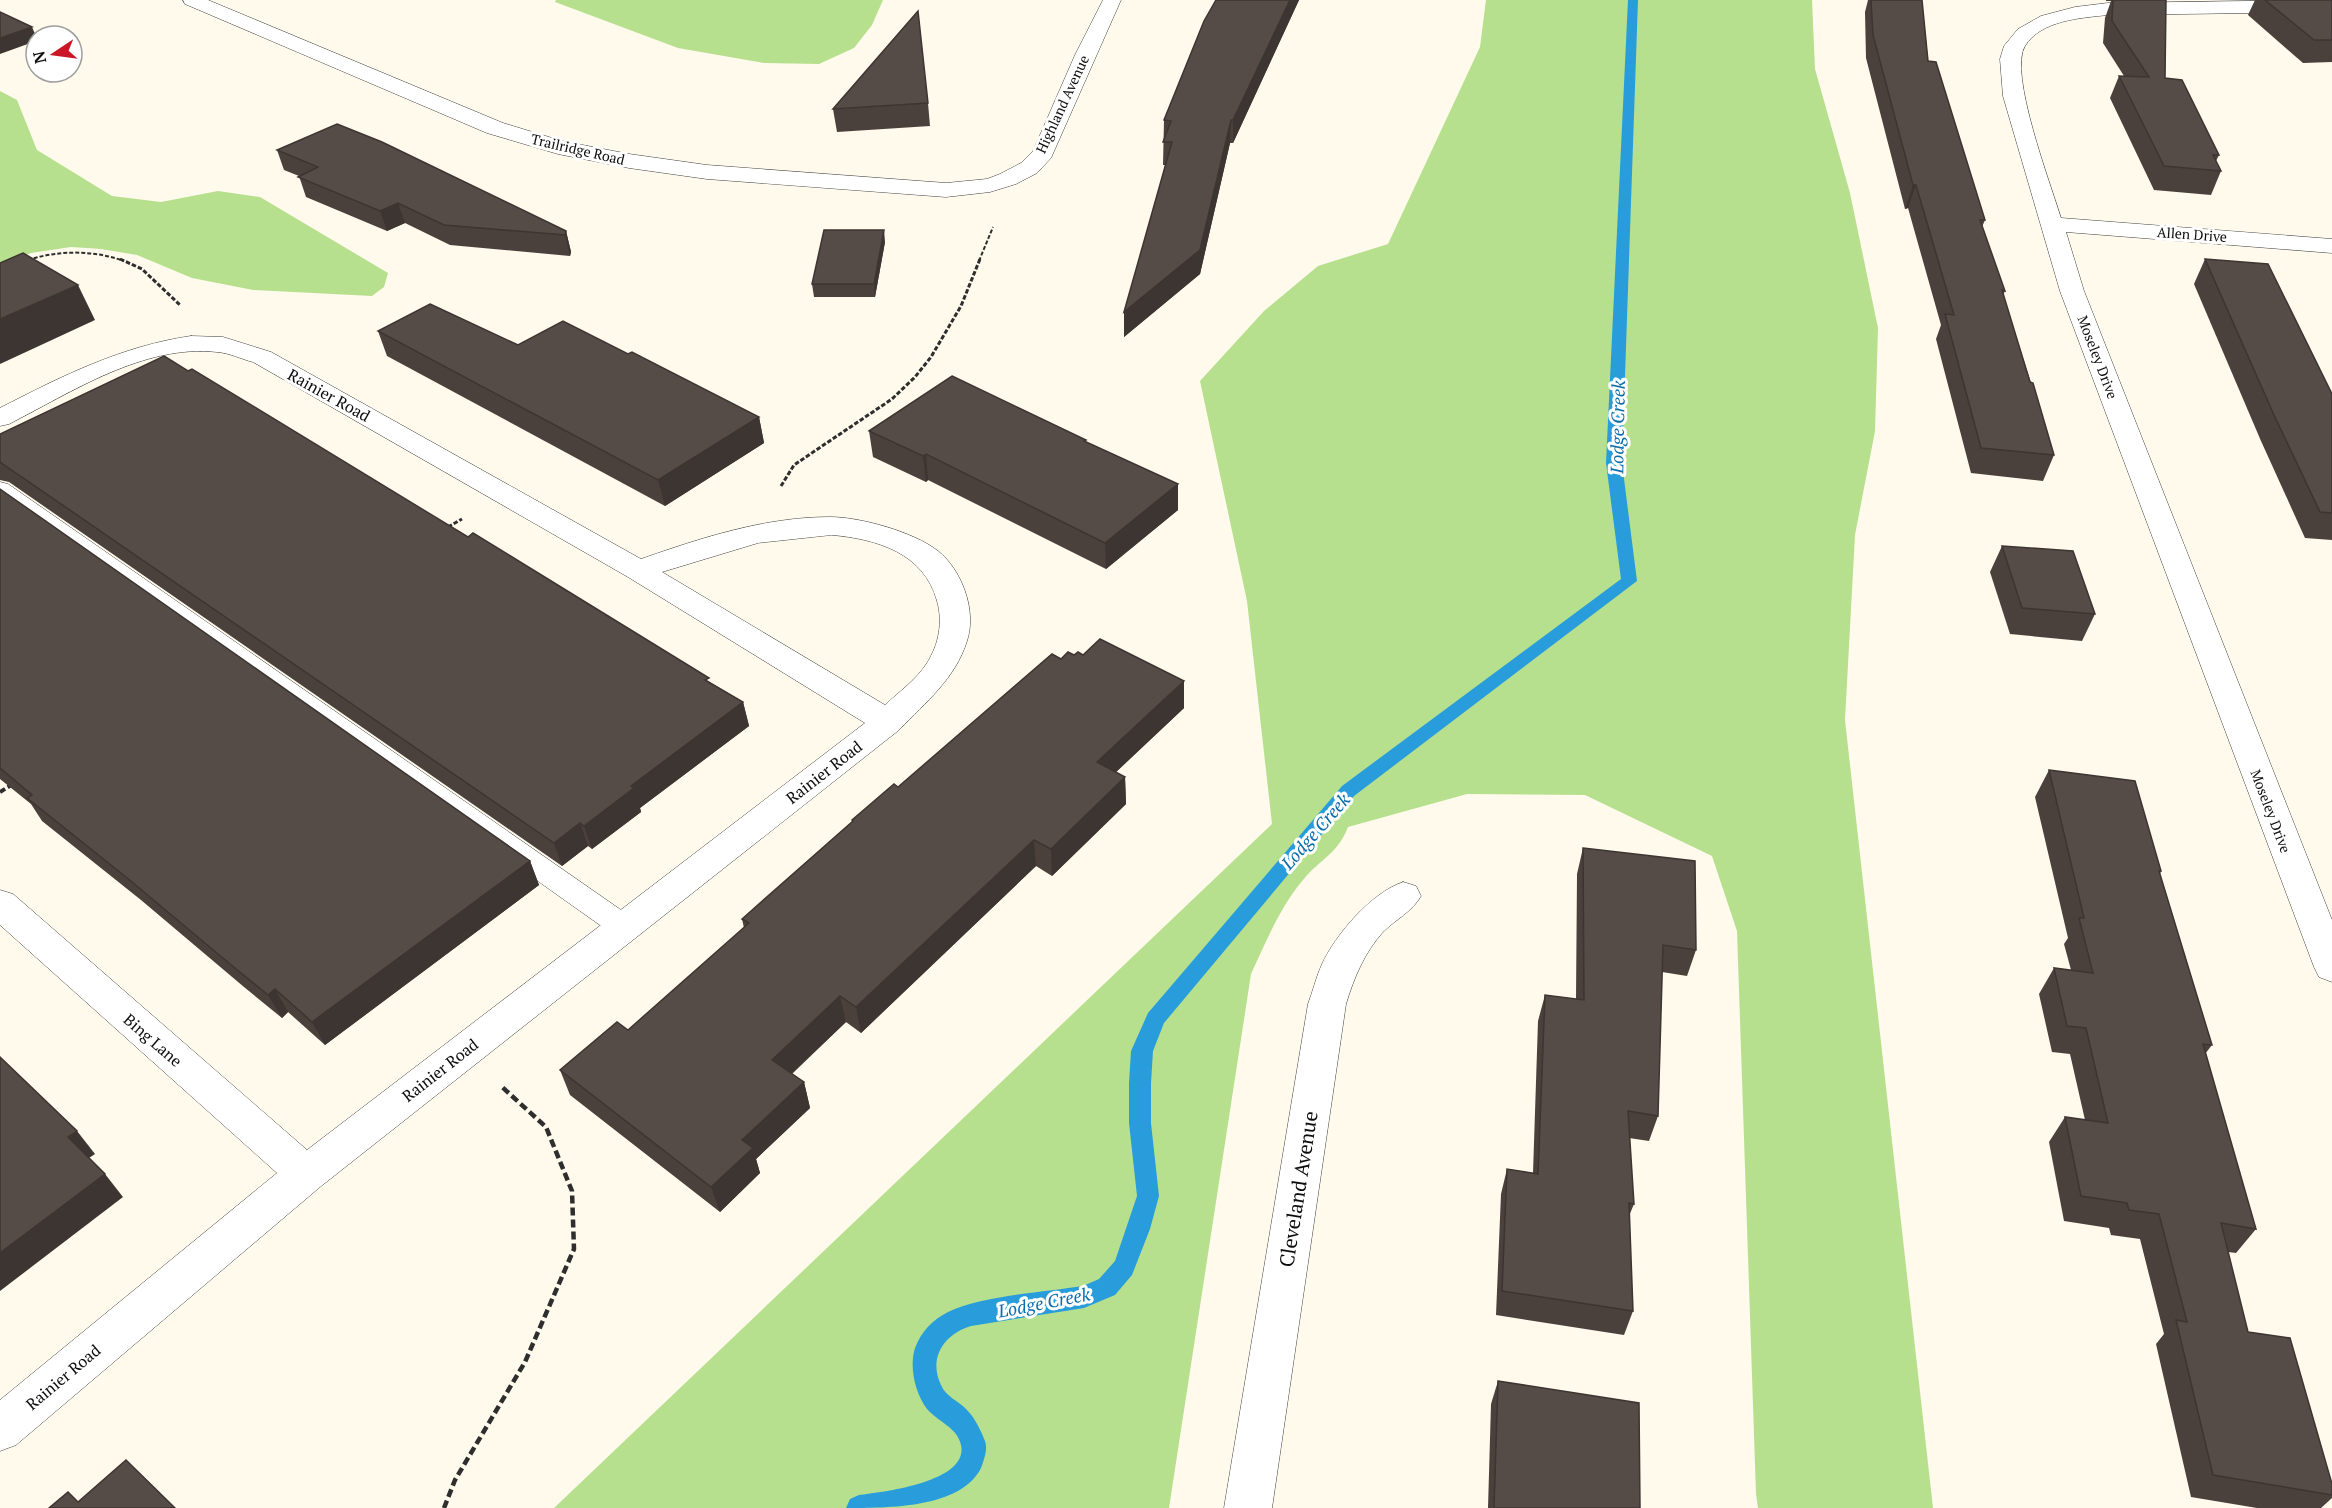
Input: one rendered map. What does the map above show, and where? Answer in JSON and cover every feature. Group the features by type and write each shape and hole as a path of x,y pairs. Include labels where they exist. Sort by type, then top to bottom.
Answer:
{"street":[{"name":"Trailridge Road","path":"192,0 495,128 558,147 629,161 707,172 946,190 990,185"},
{"name":"Highland Avenue","path":"990,185 1029,168 1043,153 1085,55 1112,0"},
{"name":"Moseley Drive","path":"2332,6 2108,9 2075,13 2048,20 2025,33 2014,46 2010,58 2013,96 2072,291 2175,552 2238,725 2332,967"},
{"name":"Allen Drive","path":"2052,224 2332,246"},
{"name":"Rainier Road","path":"0,418 120,361 155,349 206,344 234,348 262,357 638,570 888,722"},
{"name":"Rainier Road","path":"0,1429 306,1174 888,722 939,669 957,623 953,603 942,577 927,558 876,535 835,526 794,528 745,536 638,570"},
{"name":"Cleveland Avenue","path":"1248,1508 1327,1004 1340,965 1370,923 1403,896"},
{"name":"Bing Lane","path":"0,904 306,1174"}],"lane":[{"path":"0,489 624,927"}],"path":[{"path":"777,493 794,465 892,399 920,371 961,306 993,227"},
{"path":"26,261 34,257 69,254 96,254 123,260 141,269 183,308"},
{"path":"444,1508 455,1480 525,1362 574,1249 572,1191 546,1126 498,1083"}],"green space":[{"path":"556,0 883,0 872,25 854,48 819,64 764,63 678,48 555,2"},
{"path":"1486,0 1812,0 1815,69 1850,193 1878,328 1875,431 1855,535 1845,720 1933,1508 1758,1508 1737,931 1712,856 1585,795 1467,794 1348,827 1339,844 1310,873 1287,902 1251,974 1169,1508 554,1508 1272,824 1247,601 1200,381 1264,311 1318,266 1388,244 1480,47"},
{"path":"0,91 17,100 37,150 112,196 161,202 218,191 260,197 388,273 384,287 372,296 253,290 192,278 137,255 71,247 31,253 0,266"}],"building":[{"path":"1216,0 1290,0 1231,120 1200,250 1124,312 1172,142 1163,142 1171,121 1164,120 1204,21"},
{"path":"1871,0 1922,0 1928,61 1936,62 1985,220 1980,220 2005,291 2002,290 2054,455 1981,448 1945,314 1954,315 1916,185 1913,185 1873,35"},
{"path":"2113,0 2166,0 2165,78 2182,80 2219,155 2213,155 2221,171 2164,166 2119,76 2149,77 2112,21"},
{"path":"2265,0 2332,0 2332,40 2314,40"},
{"path":"918,11 928,103 833,109"},
{"path":"0,12 26,24 24,30 0,38"},
{"path":"337,124 382,142 566,231 565,235 444,225 398,203 380,211 298,177 318,167 277,150"},
{"path":"824,230 884,230 874,284 812,284"},
{"path":"23,253 78,285 0,319 0,263"},
{"path":"2205,259 2268,264 2332,394 2332,513 2320,512"},
{"path":"430,304 518,345 563,321 628,354 632,352 759,417 658,480 378,331"},
{"path":"164,356 188,371 192,369 468,537 473,533 709,678 705,680 743,702 631,786 634,788 584,826 580,823 554,843 0,462 0,434"},
{"path":"952,376 1178,484 1105,543 926,454 923,456 869,431"},
{"path":"0,489 530,861 312,1022 275,989 268,995 27,798 32,795 0,768"},
{"path":"2002,546 2073,551 2095,614 2022,608"},
{"path":"1100,639 1184,681 1097,762 1125,777 1051,849 1034,840 856,1007 840,996 772,1060 804,1082 742,1140 753,1148 711,1187 560,1070 617,1022 628,1030 749,923 742,919 852,820 894,784 898,787 1052,654 1061,659 1068,652 1074,655 1078,652 1083,655"},
{"path":"2049,770 2135,781 2161,871 2159,871 2212,1045 2203,1044 2256,1229 2221,1223 2248,1332 2290,1338 2332,1484 2332,1495 2213,1475 2176,1320 2187,1322 2159,1214 2129,1210 2127,1203 2081,1196 2065,1117 2108,1123 2086,1028 2067,1026 2054,968 2093,973 2079,918 2084,918"},
{"path":"1583,848 1695,861 1696,950 1663,945 1658,1116 1628,1111 1634,1204 1629,1203 1633,1311 1502,1291 1507,1169 1538,1174 1545,995 1584,1000"},
{"path":"0,1057 77,1131 68,1137 105,1174 0,1253"},
{"path":"1498,1381 1639,1403 1640,1508 1494,1508"},
{"path":"126,1460 175,1508 49,1508 68,1492 78,1502"}],"waterway":[{"name":"Lodge Creek","path":"859,1508 935,1491 961,1478 968,1469 974,1445 958,1418 935,1400 927,1382 924,1369 925,1356 935,1335 945,1326 971,1315 1084,1297 1107,1287 1124,1268 1139,1229 1148,1196 1140,1123 1140,1083 1142,1051 1155,1019 1348,791 1629,581 1614,463 1633,0"}]}
